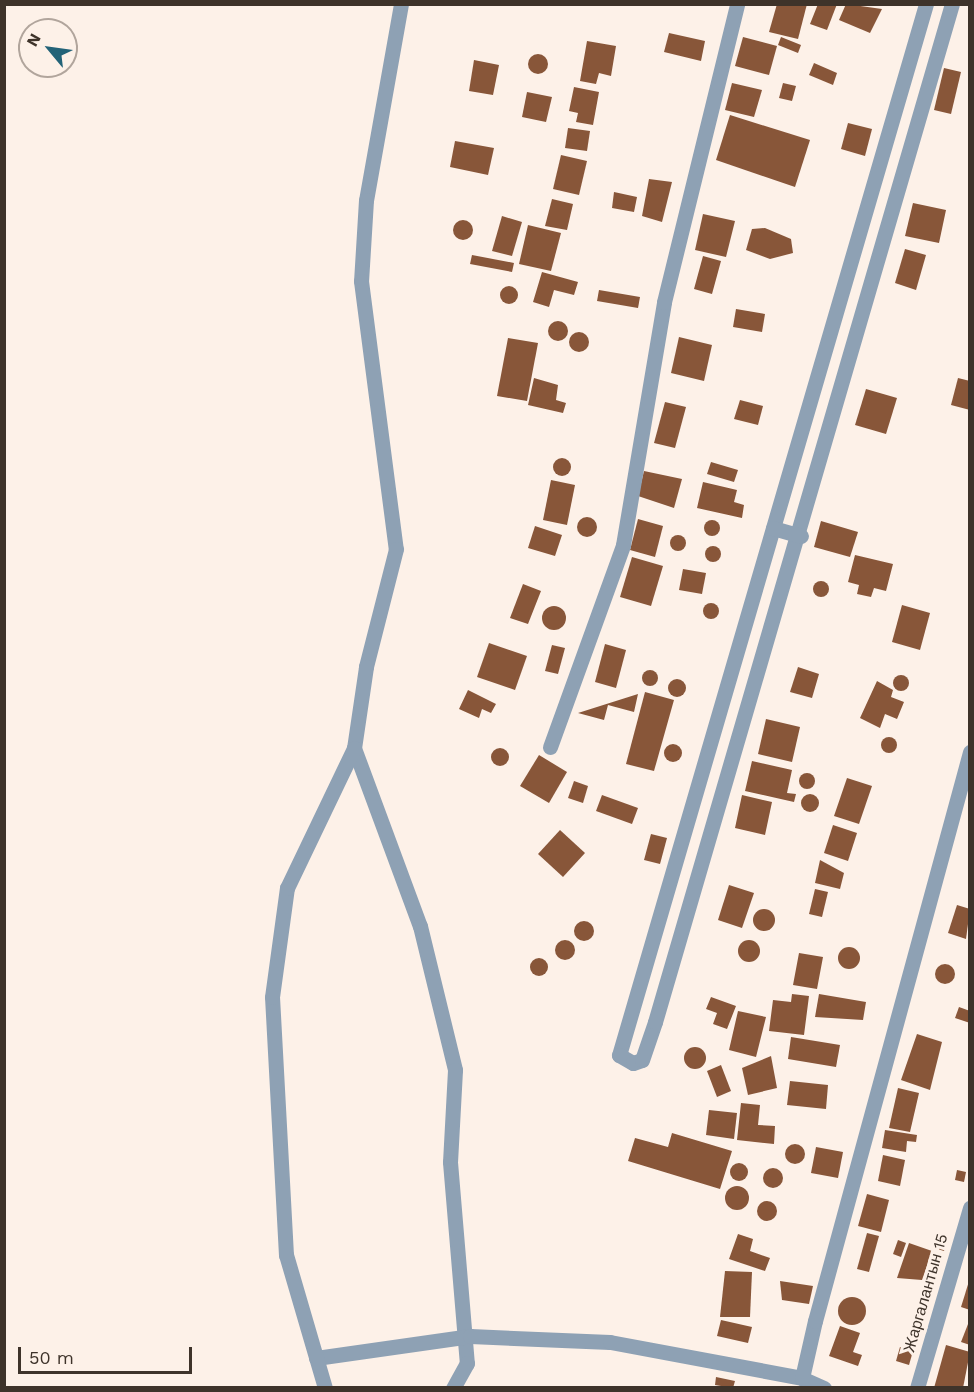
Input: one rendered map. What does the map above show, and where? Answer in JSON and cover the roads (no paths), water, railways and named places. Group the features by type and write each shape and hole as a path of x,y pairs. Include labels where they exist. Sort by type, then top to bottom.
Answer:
{"street":[{"path":"325,1388 286,1255 273,997 287,888 354,748 366,667 396,549 362,281 366,200 401,4"},
{"path":"550,747 623,545 664,302 737,4"},
{"path":"926,4 619,1055 633,1063 642,1060 655,1022 801,536 858,327 952,4"},
{"path":"834,320 858,327"},
{"path":"773,528 801,536"},
{"path":"354,748 420,926 455,1070 450,1162 467,1363 453,1388"},
{"path":"802,1378 969,752"},
{"name":"Жаргалантын 15","path":"917,1388 969,1208"},
{"path":"316,1358 465,1337 610,1342 802,1378 828,1386"}]}
